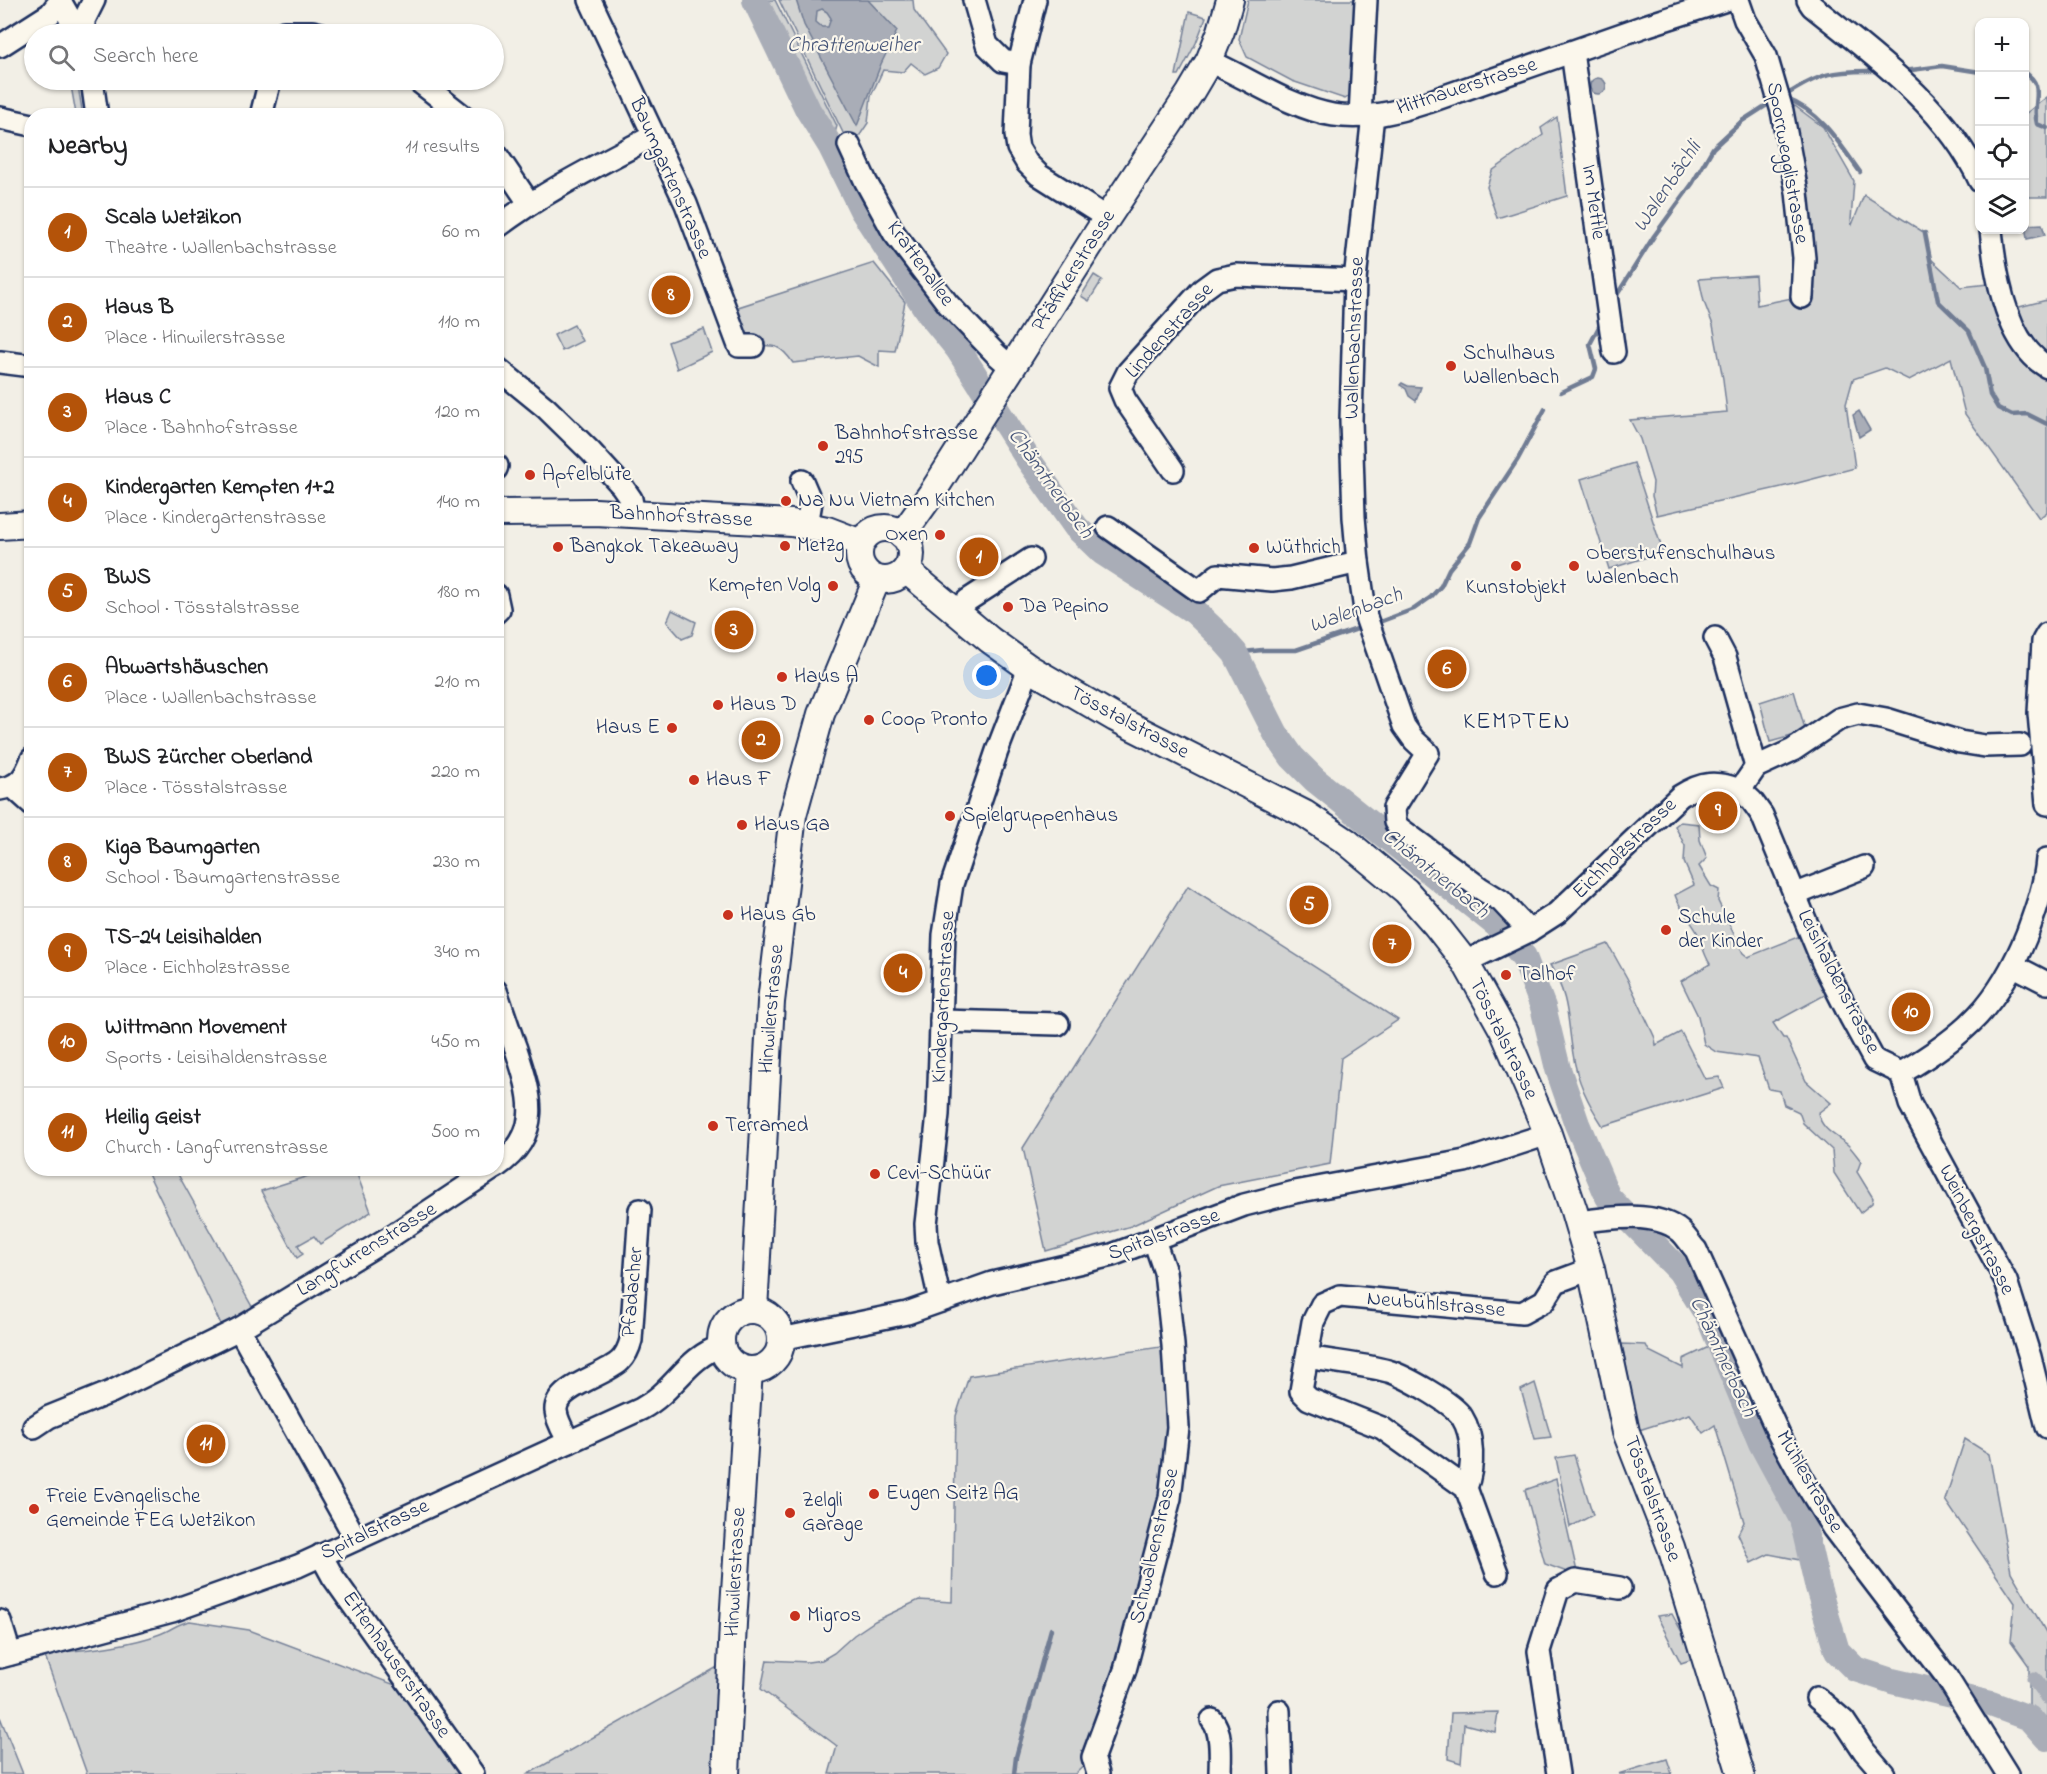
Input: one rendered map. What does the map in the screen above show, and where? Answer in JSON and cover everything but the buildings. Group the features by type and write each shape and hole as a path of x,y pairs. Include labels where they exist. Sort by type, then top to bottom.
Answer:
{"main road":[{"name":"Pfäffikerstrasse","path":"902,535 983,414 1209,61 1230,0"},
{"name":"Bahnhofstrasse","path":"504,513 634,514 807,525 861,543"},
{"path":"0,526 24,524"},
{"path":"880,529 896,530 902,535 910,547 910,563 906,570 893,579 885,580 877,579 863,568 859,552 861,543 872,532 880,529"},
{"name":"Tösstalstrasse","path":"906,570 990,640 1029,668 1115,718 1305,814 1347,842 1406,891 1465,962 1498,1020 1548,1134 1591,1269 1626,1432 1671,1547 1741,1774"},
{"name":"Hinwilerstrasse","path":"754,1310 771,1002 793,815 821,714 877,579"},
{"path":"754,1310 770,1317 780,1331 782,1339 781,1348 772,1362 757,1370 740,1368 731,1363 722,1346 723,1330 732,1317 738,1313 754,1310"},
{"name":"Hinwilerstrasse","path":"726,1774 749,1370"}],"street":[{"path":"34,24 67,0 75,24"},
{"path":"84,24 94,0"},
{"name":"Baumgartenstrasse","path":"590,0 686,204 739,346 753,346"},
{"path":"974,0 987,45 1003,61 1019,64"},
{"path":"1035,0 1019,64 1017,148 1039,175 1107,218"},
{"name":"Wallenbachstrasse","path":"1366,0 1367,116 1355,280 1351,420 1354,517 1366,617 1404,726 1414,741 1428,753 1395,808 1395,822 1399,828 1501,901 1526,932"},
{"name":"Hittnauerstrasse","path":"1209,61 1313,110 1333,115 1367,116 1399,111 1726,0"},
{"name":"Sporrwegglistrasse","path":"1738,0 1744,20 1766,56 1778,99 1797,192 1804,258 1802,297"},
{"path":"1808,0 1812,6 1881,61 1917,97 1951,136 1979,180"},
{"path":"0,46 24,31"},
{"name":"Im Mettle","path":"1572,52 1614,352"},
{"path":"93,90 96,108"},
{"path":"263,108 268,90"},
{"path":"430,90 453,108"},
{"path":"0,118 24,123"},
{"path":"504,222 529,203 561,184 653,136"},
{"name":"Krattenallee","path":"849,145 894,233 948,304 997,356 1007,375"},
{"path":"504,166 529,203"},
{"path":"1992,234 1998,283 2007,310 2027,349 2047,367"},
{"name":"Lindenstrasse","path":"1173,470 1125,400 1120,388 1128,372 1202,290 1217,279 1236,275 1355,280"},
{"path":"0,362 24,365"},
{"path":"504,373 546,408 591,452 622,486 631,499 634,514"},
{"path":"802,481 811,502 807,525"},
{"path":"1108,527 1199,591 1218,575 1272,580 1292,578 1358,562"},
{"path":"956,611 968,600 1031,559"},
{"path":"2047,634 2043,641 2039,713 2047,804"},
{"path":"1715,638 1725,657 1756,767"},
{"name":"Kindergartenstrasse","path":"940,1301 927,1242 926,1224 938,1114 944,935 952,884 997,751 1029,668"},
{"path":"1740,790 1756,767 1793,750 1839,719 1858,714 1886,719 1960,742 1985,746 2020,745"},
{"path":"24,775 7,788 24,799"},
{"name":"Eichholzstrasse","path":"1465,962 1526,932 1557,913 1680,796 1691,789 1722,784 1740,790"},
{"name":"Leisihaldenstrasse","path":"1740,790 1762,815 1823,963 1874,1060 1901,1073 1951,1041 1971,1023 1999,989 2014,966 2038,907 2047,859"},
{"name":"Leisihaldenstrasse","path":"1794,895 1864,867"},
{"path":"2014,966 2047,983"},
{"name":"Langfurrenstrasse","path":"504,1014 529,1087 530,1098 530,1111 525,1133 512,1153 504,1160"},
{"path":"941,1021 1058,1024"},
{"name":"Weinbergstrasse","path":"1901,1073 1910,1104 2006,1281 2030,1358 2047,1427"},
{"name":"Spitalstrasse","path":"782,1339 908,1312 992,1283 1112,1255 1244,1205 1314,1188 1465,1161 1548,1134"},
{"name":"Langfurrenstrasse","path":"34,1426 49,1417 127,1384 239,1329 390,1237 483,1176"},
{"name":"Pfadacher","path":"569,1442 556,1413 558,1400 568,1390 620,1360 631,1340 640,1210"},
{"name":"Mühlestrasse","path":"1577,1221 1610,1217 1650,1218 1679,1230 1696,1250 1779,1435 1803,1479 1833,1528 1932,1655 2007,1774"},
{"name":"Schwalbenstrasse","path":"1098,1774 1093,1757 1125,1670 1170,1498 1178,1427 1173,1345 1165,1272 1154,1240"},
{"name":"Neubühlstrasse","path":"1467,1488 1383,1428 1309,1399 1301,1391 1313,1322 1322,1304 1340,1296 1522,1313 1544,1301 1556,1282 1591,1269"},
{"path":"239,1329 356,1539"},
{"name":"Spitalstrasse","path":"5,1656 204,1601 298,1566 656,1401 701,1354 722,1346"},
{"path":"1307,1357 1389,1371 1410,1379 1462,1417 1473,1458 1467,1488 1497,1573"},
{"name":"Ettenhauserstrasse","path":"321,1555 333,1577 473,1774"},
{"path":"1558,1774 1539,1651 1548,1617 1558,1590 1575,1581 1620,1588"},
{"path":"0,1621 5,1656"},
{"path":"1817,1698 1844,1721 1864,1751 1884,1774"},
{"path":"1279,1711 1281,1774"},
{"path":"1212,1720 1217,1726 1221,1757 1220,1774"}],"shaded area":[{"path":"755,0 775,0 837,126 831,147 808,110"},
{"path":"779,0 913,0 914,10 946,54 938,68 925,74 911,63 903,72 883,70 871,96 868,123 854,144 846,139"},
{"path":"1248,0 1366,0 1361,88 1345,99 1292,81 1247,57 1239,39"},
{"path":"1189,12 1206,17 1196,43 1179,75 1176,75"},
{"path":"72,90 79,90 82,108 75,108"},
{"path":"2047,97 2047,197 2029,197 2029,111"},
{"path":"1795,106 1823,127 1854,181 1852,225 1864,195 1925,233 1930,258 1961,287 1998,283 2007,310 2047,300 2047,512 2039,518 1965,414 1951,358 1909,380 1885,368 1853,379 1846,404 1855,468 1657,515 1652,496 1653,482 1640,439 1630,420 1727,412 1713,325 1704,302 1699,279 1755,275 1757,305 1802,296 1781,107"},
{"path":"1557,117 1567,196 1497,218 1487,187 1492,171 1543,135 1541,128"},
{"path":"874,263 905,302 895,351 879,350 879,367 858,356 793,363 781,349 766,345 753,346 726,311"},
{"path":"1094,275 1102,280 1089,301 1081,296"},
{"path":"574,325 582,341 562,351 554,335"},
{"path":"704,329 712,352 677,369 668,342"},
{"path":"1634,463 1663,552 1609,569 1581,479"},
{"path":"672,610 696,622 692,635 682,639 667,622"},
{"path":"1794,691 1805,729 1795,735 1770,742 1760,702"},
{"path":"1680,822 1699,824 1700,840 1707,858 1699,866 1711,886 1719,890 1718,901 1743,953 1748,957 1810,932 1836,989 1773,1023 1783,1038 1786,1038 1806,1081 1831,1103 1818,1113 1823,1124 1848,1145 1861,1161 1857,1172 1873,1198 1872,1203 1860,1213 1834,1173 1832,1150 1803,1123 1799,1112 1784,1105 1780,1091 1769,1089 1758,1058 1716,1052 1704,1044 1698,1016 1681,981 1710,964 1697,932 1675,895 1694,885 1684,862 1685,846 1675,826"},
{"path":"1188,886 1398,1020 1341,1058 1330,1164 1218,1186 1131,1226 1046,1251 1023,1148"},
{"path":"1608,944 1627,978 1655,1038 1656,1045 1681,1032 1705,1079 1719,1077 1724,1088 1603,1126 1580,1083 1564,998 1550,965"},
{"path":"149,1176 179,1176 255,1312 223,1329"},
{"path":"308,1176 358,1176 371,1212 320,1244 314,1236 298,1245 303,1254 297,1258 261,1191"},
{"path":"1726,1339 1787,1470 1817,1524 1802,1534 1805,1561 1769,1554 1751,1563 1738,1534 1744,1522 1715,1425 1703,1433 1690,1414 1639,1430 1622,1344 1646,1345 1649,1351 1683,1368 1683,1359"},
{"path":"1173,1345 1178,1427 1093,1757 1075,1774 829,1774 837,1746 761,1689 767,1660 808,1662 822,1660 875,1621 919,1600 952,1602 956,1416 969,1376"},
{"path":"1535,1383 1551,1437 1535,1439 1521,1390"},
{"path":"1965,1439 1989,1454 2011,1572 2047,1634 2047,1738 2029,1718 2029,1666 2011,1641 2015,1603 1945,1500"},
{"path":"1574,1455 1593,1515 1570,1527 1556,1458"},
{"path":"1556,1479 1578,1576 1545,1564 1525,1490"},
{"path":"1672,1614 1696,1658 1681,1663 1657,1616"},
{"path":"190,1621 249,1630 406,1689 465,1774 87,1774 44,1654 133,1642 160,1634"},
{"path":"721,1665 726,1774 528,1774"},
{"path":"1498,1712 1495,1732 1464,1724 1461,1763 1448,1759 1451,1713"},
{"path":"0,1717 23,1774 0,1774"},
{"path":"1667,1759 1672,1774 1618,1774"}],"water":[{"name":"Chrattenweiher","path":"796,0 868,0 897,31 881,64 857,126 804,25","holes":["822,9 831,18 828,27 822,27 816,22 817,11"]},
{"path":"1598,78 1604,80 1606,86 1604,92 1598,94 1592,92 1590,86 1592,80"},
{"path":"2042,224 2045,235 2027,239 2029,225"},
{"path":"1402,383 1421,387 1416,401 1400,385"},
{"path":"1859,411 1870,430 1859,437 1853,415"}],"waterway":[{"name":"Chämtnerbach","path":"755,0 808,110 831,147 862,210 928,312 958,349 1028,459 1076,527 1102,552 1195,612 1219,635 1235,653 1276,734 1292,757 1315,780 1497,925 1524,957 1543,1007 1558,1069 1577,1124 1608,1197 1680,1271 1709,1318 1761,1443 1802,1519 1817,1584 1837,1651 1855,1669 1892,1681 1991,1704 2029,1718 2047,1738"},
{"name":"Walenbächli","path":"1904,71 1942,66 1975,71"},
{"name":"Walenbächli","path":"1783,97 1827,75 1849,71 1877,71"},
{"name":"Walenbächli","path":"2029,76 2037,89 2037,124 2047,128"},
{"path":"1787,99 1799,104 1819,120 1860,172"},
{"name":"Walenbächli","path":"1615,298 1654,236 1692,184 1713,148 1742,121 1773,101"},
{"path":"1925,233 1938,301 1969,331 1985,368 1990,395 1998,408 2012,415 2027,414 2047,424"},
{"name":"Walenbächli","path":"1561,392 1593,377 1596,369 1590,344 1602,321"},
{"name":"Walenbach","path":"1374,624 1414,609 1431,597 1441,586 1449,569 1470,543 1479,518 1518,459 1545,409"},
{"name":"Walenbach","path":"1235,653 1296,650 1363,627"},
{"path":"1014,1774 1016,1757 1051,1629"},
{"path":"2034,1679 2047,1697"}],"place":[{"name":"Kiga Baumgarten","path":"671,295"},
{"name":"Schulhaus Wallenbach","path":"1451,366"},
{"name":"Bahnhofstrasse 295","path":"823,446"},
{"name":"Apfelblüte","path":"530,475"},
{"name":"Na Nu Vietnam Kitchen","path":"786,501"},
{"name":"Oxen","path":"940,535"},
{"name":"Metzg","path":"785,546"},
{"name":"Bangkok Takeaway","path":"558,547"},
{"name":"Wüthrich","path":"1254,548"},
{"name":"Scala Wetzikon","path":"979,557"},
{"name":"Kunstobjekt","path":"1516,566"},
{"name":"Oberstufenschulhaus Walenbach","path":"1574,566"},
{"name":"Kempten Volg","path":"833,586"},
{"name":"Da Pepino","path":"1008,607"},
{"name":"Haus C","path":"734,630"},
{"name":"Abwartshäuschen","path":"1447,669"},
{"name":"Haus A","path":"782,677"},
{"name":"Haus D","path":"718,705"},
{"name":"Coop Pronto","path":"869,720"},
{"name":"Haus E","path":"672,728"},
{"name":"Haus B","path":"761,740"},
{"name":"Haus F","path":"694,780"},
{"name":"TS-24 Leisihalden","path":"1718,811"},
{"name":"Spielgruppenhaus","path":"950,816"},
{"name":"Haus Ga","path":"742,825"},
{"name":"BWS","path":"1309,905"},
{"name":"Haus Gb","path":"728,915"},
{"name":"Schule der Kinder","path":"1666,930"},
{"name":"BWS Zürcher Oberland","path":"1392,944"},
{"name":"Kindergarten Kempten 1+2","path":"903,973"},
{"name":"Talhof","path":"1506,975"},
{"name":"Wittmann Movement","path":"1911,1012"},
{"name":"Terramed","path":"713,1126"},
{"name":"Cevi-Schüür","path":"875,1174"},
{"name":"Heilig Geist","path":"206,1444"},
{"name":"Eugen Seitz AG","path":"874,1494"},
{"name":"Freie Evangelische Gemeinde FEG Wetzikon","path":"34,1509"},
{"name":"Zelgli Garage","path":"790,1513"},
{"name":"Migros","path":"795,1616"}],"district":[{"name":"KEMPTEN","path":"1517,722"}]}
